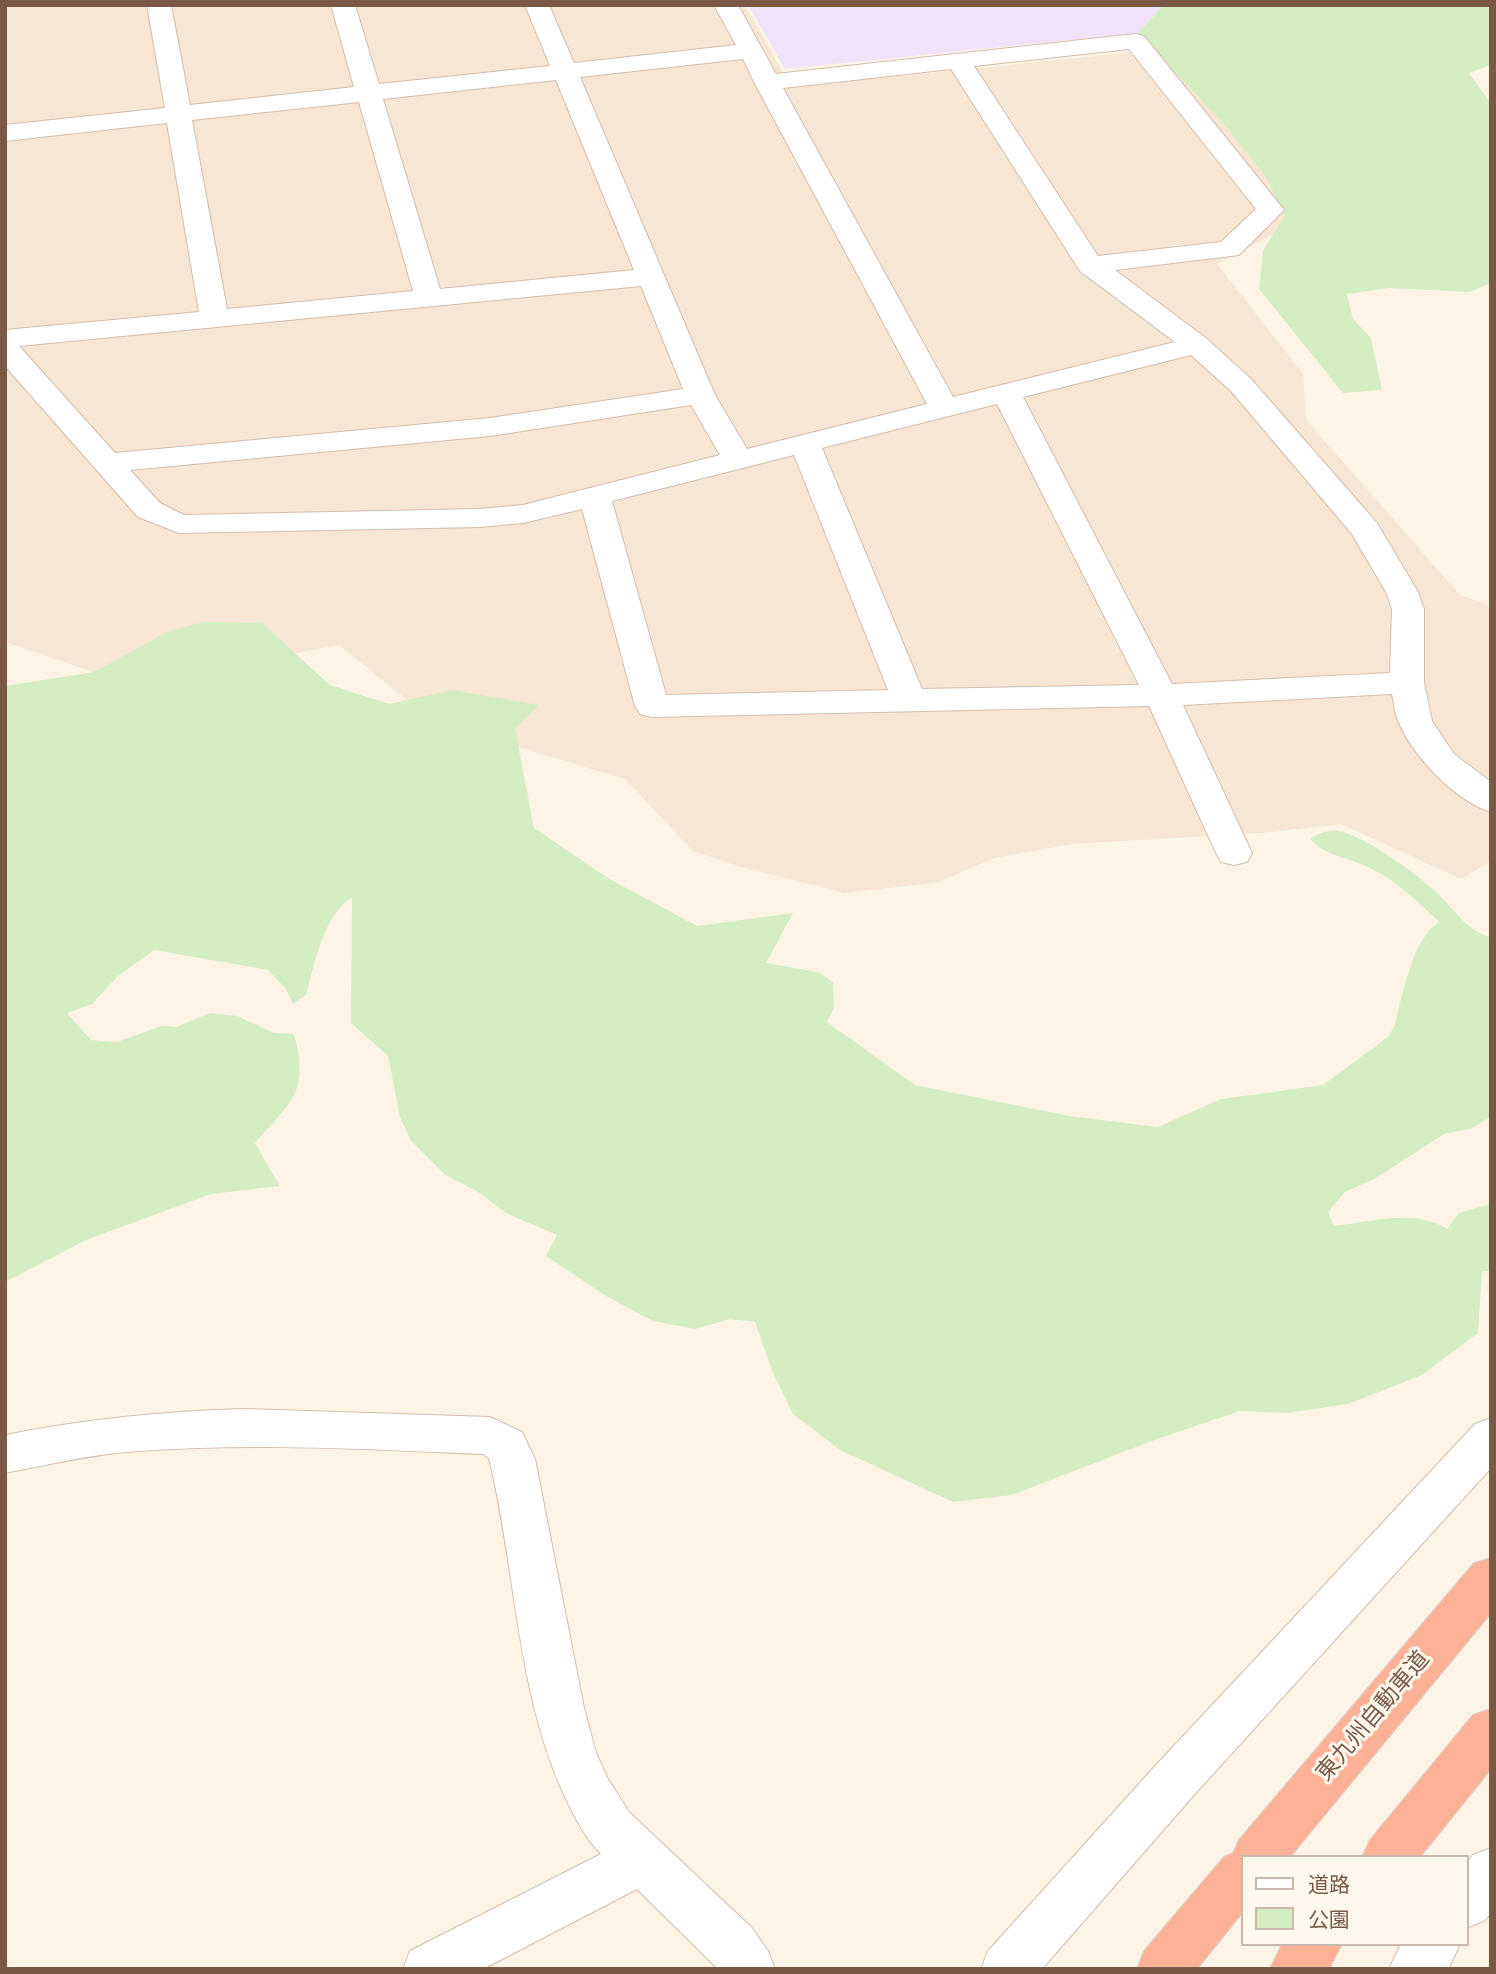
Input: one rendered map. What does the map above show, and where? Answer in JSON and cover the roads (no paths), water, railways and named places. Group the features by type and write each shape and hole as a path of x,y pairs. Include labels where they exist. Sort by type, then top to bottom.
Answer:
{"highway":[{"name":"東九州自動車道","path":"1259,1855 1491,1578"},
{"path":"1390,1855 1491,1731"},
{"path":"1163,1969 1240,1876"},
{"path":"1296,1969 1314,1946"}],"street":[{"path":"159,5 215,319"},
{"path":"343,5 429,299"},
{"path":"537,5 700,395 739,461"},
{"path":"726,5 945,409"},
{"path":"767,82 1135,41 1271,210 1229,249 1090,265"},
{"path":"5,133 751,51"},
{"path":"958,62 1090,265 1197,345 1241,385 1371,538 1402,592 1408,609 1407,683 1415,721 1424,738 1448,768 1491,800"},
{"path":"5,339 652,277"},
{"path":"5,348 149,510 179,524 480,519 523,514 1197,345"},
{"path":"1006,393 1161,695 1234,853"},
{"path":"108,463 490,427 700,395"},
{"path":"804,444 911,702"},
{"path":"595,497 652,706 1161,695 1407,683"},
{"path":"5,1454 92,1436 177,1431 301,1429 490,1436 506,1445 512,1459 559,1708 571,1755 590,1796 611,1829 723,1937 749,1969"},
{"path":"1007,1969 1175,1780 1491,1437"},
{"path":"429,1969 641,1860"},
{"path":"1468,1901 1491,1872"},
{"path":"1415,1969 1432,1946"}]}
